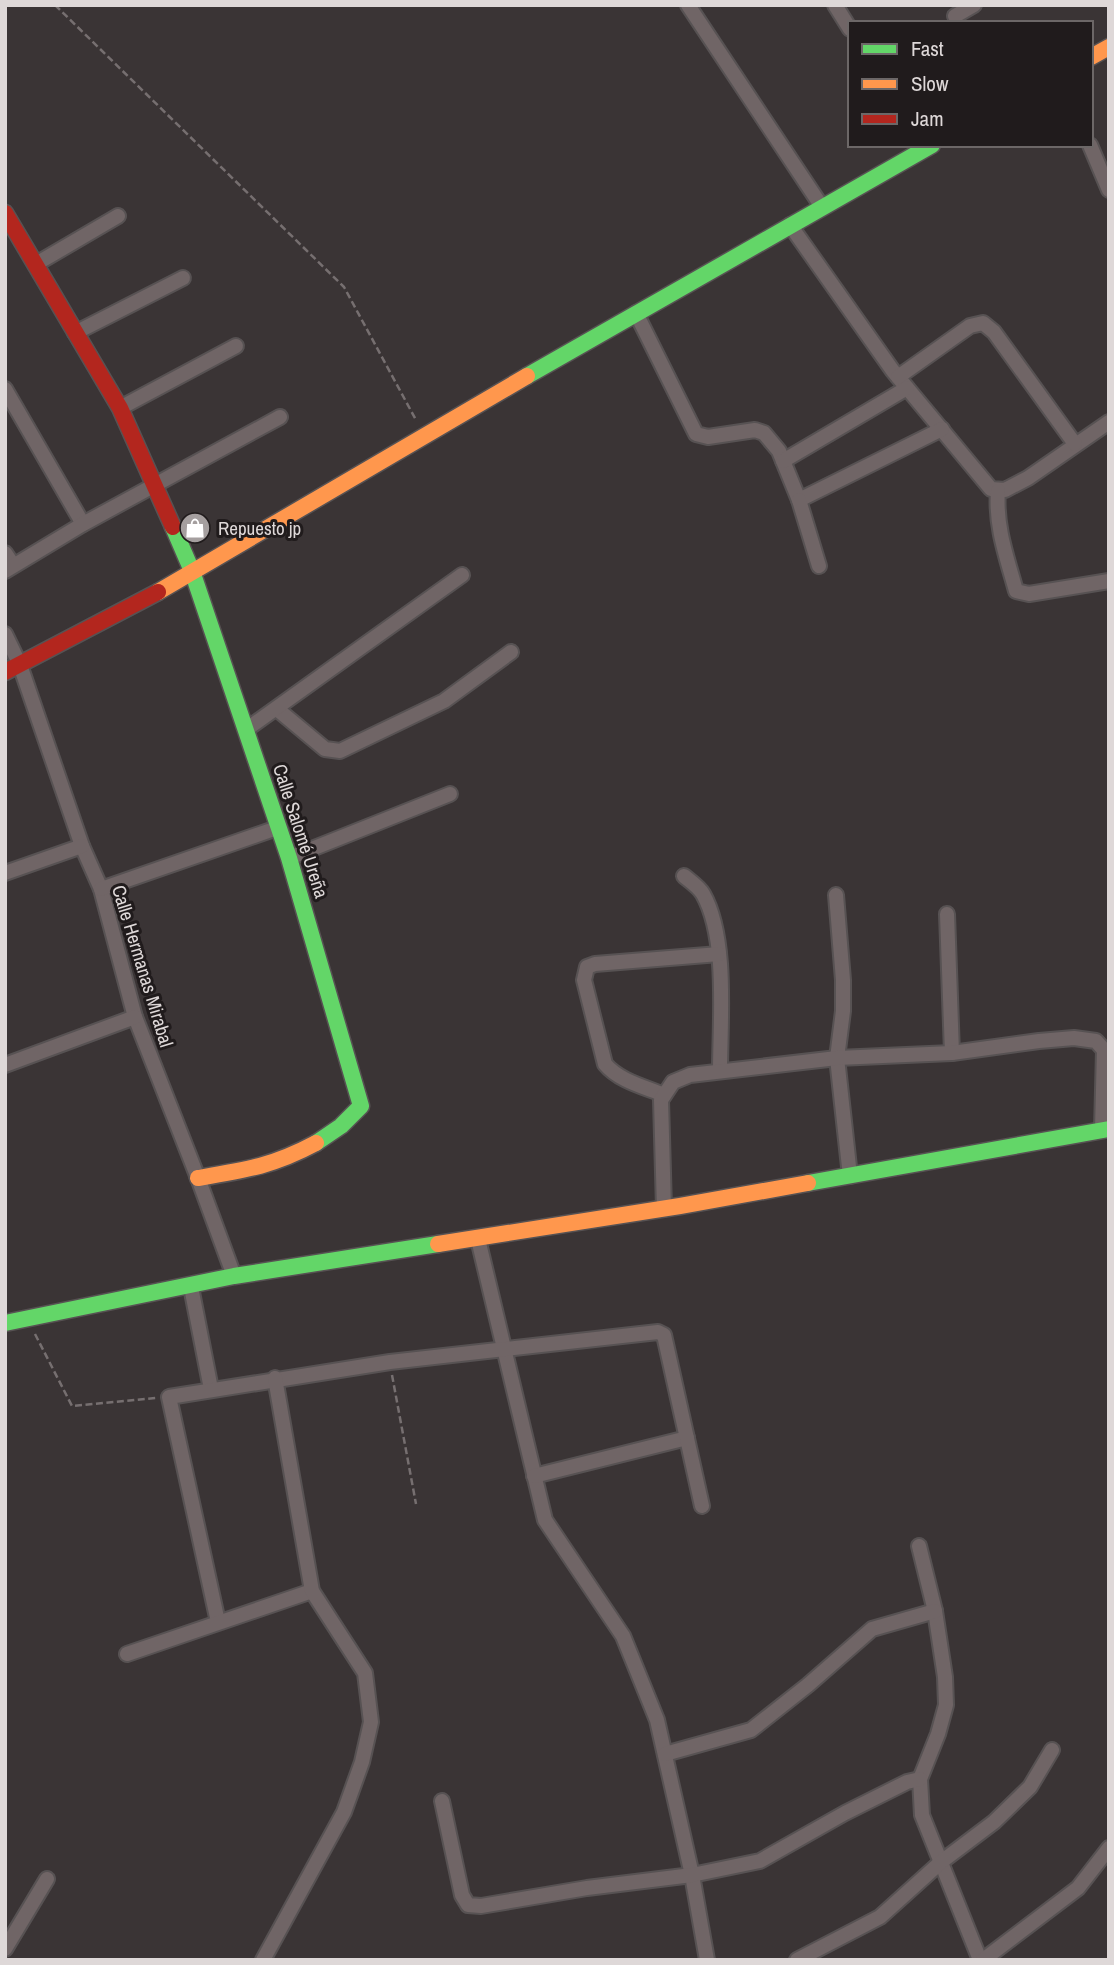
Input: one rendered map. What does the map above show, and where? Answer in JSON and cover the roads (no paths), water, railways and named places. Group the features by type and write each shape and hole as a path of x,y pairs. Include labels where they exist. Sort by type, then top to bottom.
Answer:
{"street":[{"path":"688,5 822,206"},
{"path":"835,5 848,26"},
{"path":"954,15 974,5"},
{"path":"1093,56 1109,47"},
{"path":"13,669 142,601 424,435 926,147"},
{"path":"1091,147 1109,190"},
{"name":"Calle Salomé Ureña","path":"5,213 120,408 192,571 289,858 361,1106 326,1138 262,1167 198,1178"},
{"path":"36,264 118,216"},
{"path":"790,225 903,383 991,489 1005,490 1028,478 1109,422"},
{"path":"75,333 183,278"},
{"path":"636,313 696,434 708,437 755,430 770,438 799,500 819,566"},
{"path":"783,461 903,383 970,326 983,323 994,332 1075,444"},
{"path":"120,408 236,346"},
{"path":"5,389 83,524"},
{"path":"8,563 280,417"},
{"path":"799,500 942,429"},
{"path":"998,491 997,508 1002,540 1016,591 1029,594 1109,580"},
{"path":"247,729 462,575"},
{"name":"Calle Hermanas Mirabal","path":"5,634 13,669 101,889 135,1017 234,1276"},
{"path":"277,709 326,749 340,751 444,701 511,652"},
{"path":"289,858 450,794"},
{"path":"101,889 277,828"},
{"path":"5,873 82,846"},
{"path":"684,876 702,891 710,909 719,954 720,1071"},
{"path":"836,895 843,980 843,1011 837,1058 850,1177"},
{"path":"947,914 952,1053"},
{"path":"664,1095 626,1080 605,1065 584,973 587,967 596,964 719,954"},
{"path":"5,1065 135,1017"},
{"path":"5,1323 191,1287 234,1276 664,1209 1105,1130 1104,1050 1096,1041 1074,1038 952,1053 837,1058 690,1075 673,1082 660,1106 664,1209"},
{"path":"478,1238 545,1520 623,1636 657,1720 692,1875 707,1960"},
{"path":"191,1287 211,1389"},
{"path":"218,1622 170,1397 275,1378 390,1362 658,1332 664,1335 702,1506"},
{"path":"263,1960 344,1812 362,1762 370,1722 365,1673 312,1591 275,1378"},
{"path":"534,1476 687,1438"},
{"path":"919,1546 935,1611 945,1677 946,1706 920,1779 922,1815 982,1960 1078,1888 1109,1848"},
{"path":"127,1654 312,1591"},
{"path":"665,1754 751,1730 872,1629 935,1611"},
{"path":"797,1960 880,1917 942,1862 994,1822 1030,1787 1052,1750"},
{"path":"442,1801 462,1895 468,1905 481,1906 587,1888 692,1875 760,1861 845,1813 907,1782 920,1779"},
{"path":"5,1949 47,1879"}],"place":[{"name":"Repuesto jp","path":"195,528"}]}
